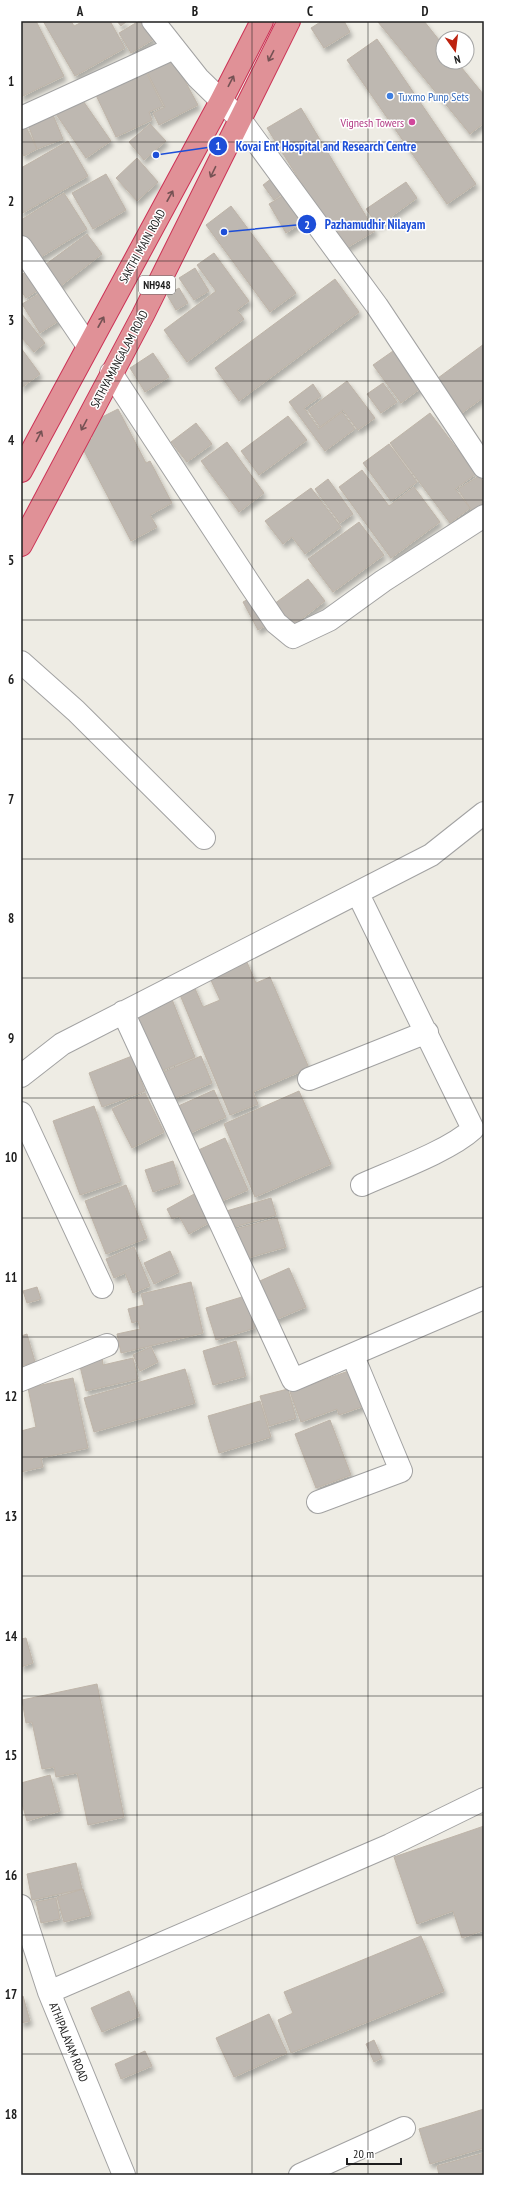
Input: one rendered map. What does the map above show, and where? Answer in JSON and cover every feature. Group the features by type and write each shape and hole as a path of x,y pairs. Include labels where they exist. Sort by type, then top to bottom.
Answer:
{"highway":[{"name":"SAKTHI MAIN ROAD","path":"21,471 221,101 262,21"},
{"name":"SATHYAMANGALAM ROAD","path":"21,545 146,308 239,118 289,21"}],"street":[{"path":"153,21 198,78 239,118 377,306 484,467"},
{"path":"21,118 174,48"},
{"path":"21,247 88,346"},
{"path":"111,373 276,623 293,636 329,620 383,581 484,516"},
{"path":"21,662 76,711 204,838"},
{"path":"21,1076 62,1044 358,894 431,855 484,813"},
{"path":"358,894 427,1032 473,1129 466,1136 431,1154 362,1185"},
{"path":"123,1012 294,1380 353,1356 484,1298"},
{"path":"309,1079 427,1032"},
{"path":"21,1113 102,1288"},
{"path":"21,1380 107,1345"},
{"path":"318,1502 401,1471 353,1356"},
{"path":"49,1992 390,1845 484,1799"},
{"name":"ATHIPALAYAM ROAD","path":"21,1906 49,1992 124,2175"},
{"path":"300,2175 404,2128"}],"building":[{"path":"21,21 36,21 64,76 21,97"},
{"path":"43,21 71,21 74,26 84,21 110,21 125,48 75,76"},
{"path":"117,21 127,21 121,26"},
{"path":"139,21 143,21 154,39 131,53 119,33"},
{"path":"322,21 344,21 350,32 324,48 311,28"},
{"path":"424,21 435,35 435,70 464,70 484,95 484,123 470,134 378,22"},
{"name":"Vignesh Towers","path":"377,39 476,184 447,204 347,60"},
{"path":"171,55 198,105 159,125 153,113 165,107 145,68"},
{"path":"145,70 163,106 149,112 152,120 116,137 95,93"},
{"path":"79,95 111,141 86,158 54,111"},
{"path":"301,108 375,231 343,250 267,128"},
{"path":"51,110 63,139 37,149 26,119"},
{"path":"24,123 37,149 24,156 21,151 21,124"},
{"path":"150,124 166,141 144,160 129,142"},
{"path":"68,141 88,176 21,214 21,168"},
{"path":"137,158 158,182 137,201 116,178"},
{"path":"106,174 126,210 93,229 72,193"},
{"path":"272,178 283,193 274,200 263,185"},
{"path":"406,182 417,198 378,226 366,209"},
{"path":"64,193 87,229 36,260 21,235 21,220"},
{"path":"286,194 303,222 286,233 269,204"},
{"path":"231,206 296,293 270,312 206,225"},
{"path":"87,234 102,254 58,288 42,267"},
{"path":"214,253 249,301 237,310 244,319 187,362 164,330 216,291 197,265"},
{"path":"195,268 209,291 194,300 179,278"},
{"path":"26,272 38,290 26,298 21,291 21,275"},
{"path":"335,279 359,312 239,401 215,368"},
{"path":"179,288 188,303 176,310 167,295"},
{"path":"42,292 60,320 40,333 22,304"},
{"path":"21,313 45,343 34,352 21,337"},
{"path":"484,344 484,397 459,415 434,381"},
{"path":"21,348 40,374 21,388"},
{"path":"393,351 421,388 401,403 373,365"},
{"path":"153,353 169,377 145,392 130,368"},
{"path":"347,381 375,418 358,430 343,410 320,427 308,410"},
{"path":"383,383 397,402 381,413 367,394"},
{"path":"313,384 321,396 304,408 319,429 342,412 355,429 325,451 289,402"},
{"path":"118,409 146,463 150,461 172,503 150,515 157,527 131,541 81,445 93,438 86,425"},
{"path":"430,413 476,474 455,489 470,508 450,523 390,443"},
{"path":"288,416 307,440 259,475 241,451"},
{"path":"196,423 212,444 187,462 171,442"},
{"path":"227,442 264,493 239,512 201,461"},
{"path":"389,444 417,482 391,501 363,463"},
{"path":"362,470 389,506 414,487 440,522 391,558 339,487"},
{"path":"479,476 484,483 484,504 472,511 458,489"},
{"path":"328,479 353,514 340,523 315,489"},
{"path":"311,488 341,527 305,554 292,537 283,544 265,521"},
{"path":"359,522 384,555 333,592 308,559"},
{"path":"308,579 325,601 291,627 274,604"},
{"path":"252,597 267,625 258,630 243,602"},
{"path":"246,960 256,983 270,977 309,1068 253,1092 258,1104 230,1115 178,990 193,984 203,1007 220,1000 209,976"},
{"path":"171,997 195,1057 156,1073 132,1013"},
{"path":"132,1056 145,1091 102,1107 89,1073"},
{"path":"201,1056 212,1083 166,1102 155,1076"},
{"path":"214,1090 226,1117 188,1134 176,1107"},
{"path":"299,1091 331,1164 255,1197 224,1124"},
{"path":"145,1093 164,1132 132,1148 112,1109"},
{"path":"94,1106 121,1181 80,1195 53,1121"},
{"path":"225,1138 248,1190 217,1203 194,1152"},
{"path":"173,1161 180,1183 153,1192 145,1170"},
{"path":"126,1185 147,1238 106,1254 85,1201"},
{"path":"196,1193 212,1221 189,1234 179,1216 172,1219 167,1209"},
{"path":"271,1198 276,1215 227,1229 223,1212"},
{"path":"277,1218 286,1247 241,1260 233,1230"},
{"path":"134,1247 150,1286 133,1293 125,1273 114,1278 106,1259"},
{"path":"170,1251 179,1272 154,1284 144,1263"},
{"path":"289,1268 306,1307 270,1322 253,1284"},
{"path":"191,1282 203,1333 121,1353 117,1334 140,1329 138,1321 132,1323 128,1309 144,1305 141,1294"},
{"path":"37,1287 41,1299 27,1303 23,1291"},
{"path":"245,1296 255,1328 216,1340 206,1308"},
{"path":"27,1334 35,1362 21,1366 21,1336"},
{"path":"236,1341 246,1376 213,1385 203,1351"},
{"path":"151,1347 158,1362 140,1371 133,1355"},
{"path":"102,1357 103,1365 133,1358 138,1379 86,1391 79,1362"},
{"path":"185,1369 195,1403 94,1432 84,1398"},
{"path":"354,1369 367,1405 339,1415 337,1409 301,1422 290,1392"},
{"path":"73,1378 88,1448 41,1458 43,1467 21,1472 21,1431 36,1427 28,1388"},
{"path":"288,1389 296,1418 269,1426 260,1396"},
{"path":"260,1401 271,1437 219,1453 208,1416"},
{"path":"330,1420 351,1475 316,1488 295,1434"},
{"path":"26,1638 33,1663 21,1667 21,1639"},
{"path":"97,1684 124,1817 88,1825 77,1773 56,1777 54,1767 42,1769 32,1722 26,1723 22,1700"},
{"path":"50,1775 60,1811 27,1821 21,1800 21,1783"},
{"path":"484,1826 484,1930 462,1938 453,1911 417,1924 394,1857"},
{"path":"76,1863 82,1889 32,1900 27,1874"},
{"path":"83,1889 91,1915 64,1922 57,1897"},
{"path":"56,1898 60,1919 41,1923 36,1902"},
{"path":"421,1936 444,1991 291,2053 278,2020 293,2013 284,1992"},
{"path":"129,1991 140,2016 102,2032 91,2008"},
{"path":"23,1996 30,2021 21,2023 21,1997"},
{"path":"269,2014 287,2053 234,2077 216,2038"},
{"path":"374,2040 382,2058 374,2062 366,2044"},
{"path":"145,2051 152,2066 121,2079 115,2064"},
{"path":"484,2109 484,2148 430,2164 419,2129"},
{"path":"484,2153 484,2175 439,2175 437,2166"}],"place":[{"name":"Tuxmo Punp Sets","path":"390,96"},
{"name":"Vignesh Towers","path":"412,122"},
{"name":"Kovai Ent Hospital and Research Centre","path":"156,155"},
{"name":"Pazhamudhir Nilayam","path":"224,232"}]}
